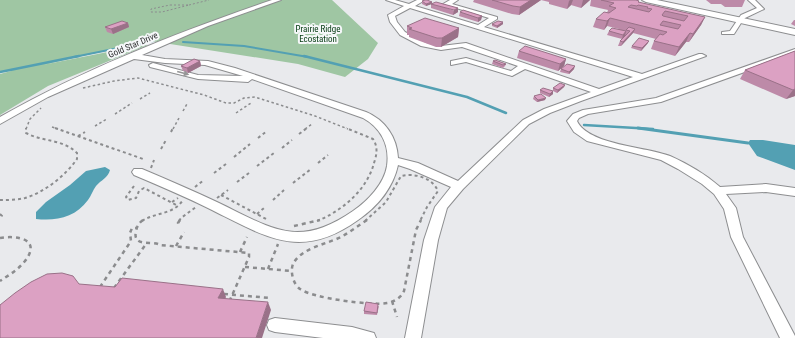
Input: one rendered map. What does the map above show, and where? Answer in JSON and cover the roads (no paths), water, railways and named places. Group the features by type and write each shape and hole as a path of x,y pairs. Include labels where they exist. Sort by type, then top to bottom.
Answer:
{"main road":[{"path":"646,0 664,2 795,32"}],"street":[{"name":"Gold Star Drive","path":"0,121 59,89 133,56 206,25 278,0"},
{"path":"389,0 642,77"},
{"path":"422,0 391,15 392,20 400,33 409,38 436,48 447,48 463,45 600,92"},
{"path":"455,0 446,4 495,18 479,27"},
{"path":"724,33 732,33 744,14 761,9 751,0"},
{"path":"788,338 737,237 730,208 718,191 706,181 682,166 665,158 591,139 575,128 572,121 576,116 586,112 658,100 795,50"},
{"path":"133,56 165,61 205,63 232,70 370,117 381,126 390,138 394,160 384,186 363,210 337,228 320,235 296,238 281,236 259,230 198,198 138,172"},
{"path":"133,56 142,62 198,77 261,80"},
{"path":"413,338 431,240 441,207 459,186 526,122 547,111 702,56"},
{"path":"454,63 466,60 512,74 524,66"},
{"path":"227,78 232,70"},
{"path":"394,160 414,166 459,186"},
{"path":"718,191 755,187 782,188 795,192"},
{"path":"275,325 352,334 368,338"}],"water":[{"path":"750,140 763,140 795,145 795,170 757,156 748,143"},
{"path":"105,167 110,170 108,175 96,186 88,200 77,211 58,219 36,219 36,212 46,202 70,185 86,171"}],"waterway":[{"path":"74,57 153,41"},
{"path":"183,42 244,46 308,57"},
{"path":"0,72 79,56"},
{"path":"304,56 308,57"},
{"path":"308,57 467,97 506,113"},
{"path":"584,125 640,128"},
{"path":"640,128 653,129"},
{"path":"640,128 748,143"}],"park label":[{"name":"Prairie Ridge Ecostation","path":"318,34"}]}
